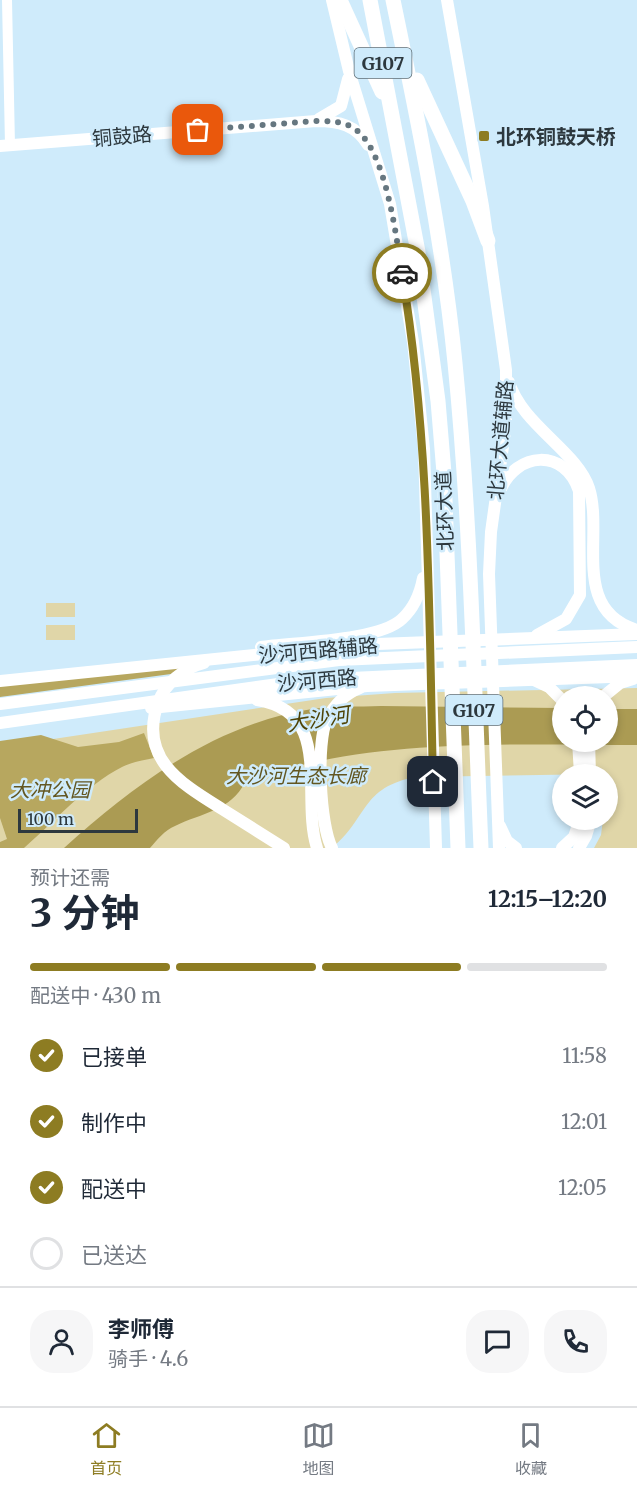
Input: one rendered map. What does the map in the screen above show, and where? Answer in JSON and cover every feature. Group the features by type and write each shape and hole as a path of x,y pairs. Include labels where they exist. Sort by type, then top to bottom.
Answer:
{"highway":[{"path":"340,0 396,125"},
{"name":"北环大道","path":"370,0 396,125 418,252 438,401 444,473 447,619 458,848"},
{"name":"北环大道","path":"393,0 425,158 449,307 464,469 481,848"},
{"path":"398,24 422,93 473,201 488,241"}],"main road":[{"path":"332,0 349,72 377,159 394,223 413,342 424,449 436,848"},
{"name":"北环大道辅路","path":"447,0 463,81 506,370 506,425 490,555 499,848"},
{"path":"316,121 341,106 349,72"},
{"name":"铜鼓路","path":"5,145 333,121 353,127 361,134 377,159"},
{"path":"506,370 521,405 581,473 585,497 587,576 580,595 570,614 557,626 527,639"},
{"path":"495,506 505,480 512,471 526,463 539,461 558,464 568,471 585,497"},
{"path":"174,661 381,631 402,620 416,601 426,559"},
{"path":"587,576 608,610 619,621 637,632"},
{"name":"沙河西路辅路","path":"0,681 174,661 351,645 527,639 637,632"},
{"name":"沙河西路","path":"0,704 339,660 637,647"},
{"path":"238,657 199,664 179,674 159,698 153,729 161,759 183,784 284,848"},
{"name":"沙河西路","path":"1,723 330,678 637,665"},
{"path":"616,686 637,677"},
{"name":"沙河西路辅路","path":"104,709 164,708 367,686 531,678 637,677"},
{"path":"531,678 552,690"},
{"path":"332,848 324,821 322,735 331,712 351,692 367,686"},
{"path":"244,698 275,704 297,720 309,744 313,829 317,848"},
{"path":"496,801 501,831 516,848"},
{"path":"426,848 433,828 434,805"},
{"path":"562,848 574,837 576,830"},
{"path":"579,848 588,830"}],"street":[{"path":"5,145 7,0"}],"green space":[{"path":"46,603 75,603 75,617 46,617"},
{"path":"46,625 75,625 75,640 46,640"},
{"path":"182,667 171,674 0,697 0,685"},
{"name":"大沙河生态长廊","path":"618,688 637,688 637,848 594,848 602,830 618,830 618,764 552,764 552,775 416,777 398,782 375,796 344,837 332,848 0,848 0,747 326,698 395,693 552,690 552,752 618,752"},
{"name":"大冲公园","path":"144,733 154,758 122,767 95,784 24,848 0,848 0,842 7,839 0,818 0,741 41,735 78,747 119,742"}],"water":[{"name":"大沙河","path":"338,707 552,708 552,745 489,745 389,751 340,757 292,767 245,782 239,792 224,805 171,828 150,848 64,848 119,801 148,780 178,760 210,743 242,728 276,717 312,709"},
{"path":"618,709 637,709 637,745 618,745"}],"way so far":[{"path":"198,130 316,121 333,121 353,127 361,134 377,159 390,204 402,273"}],"place":[{"name":"北环铜鼓天桥","path":"484,136"}],"route":[{"path":"402,273 420,397 424,449 433,782"}]}
